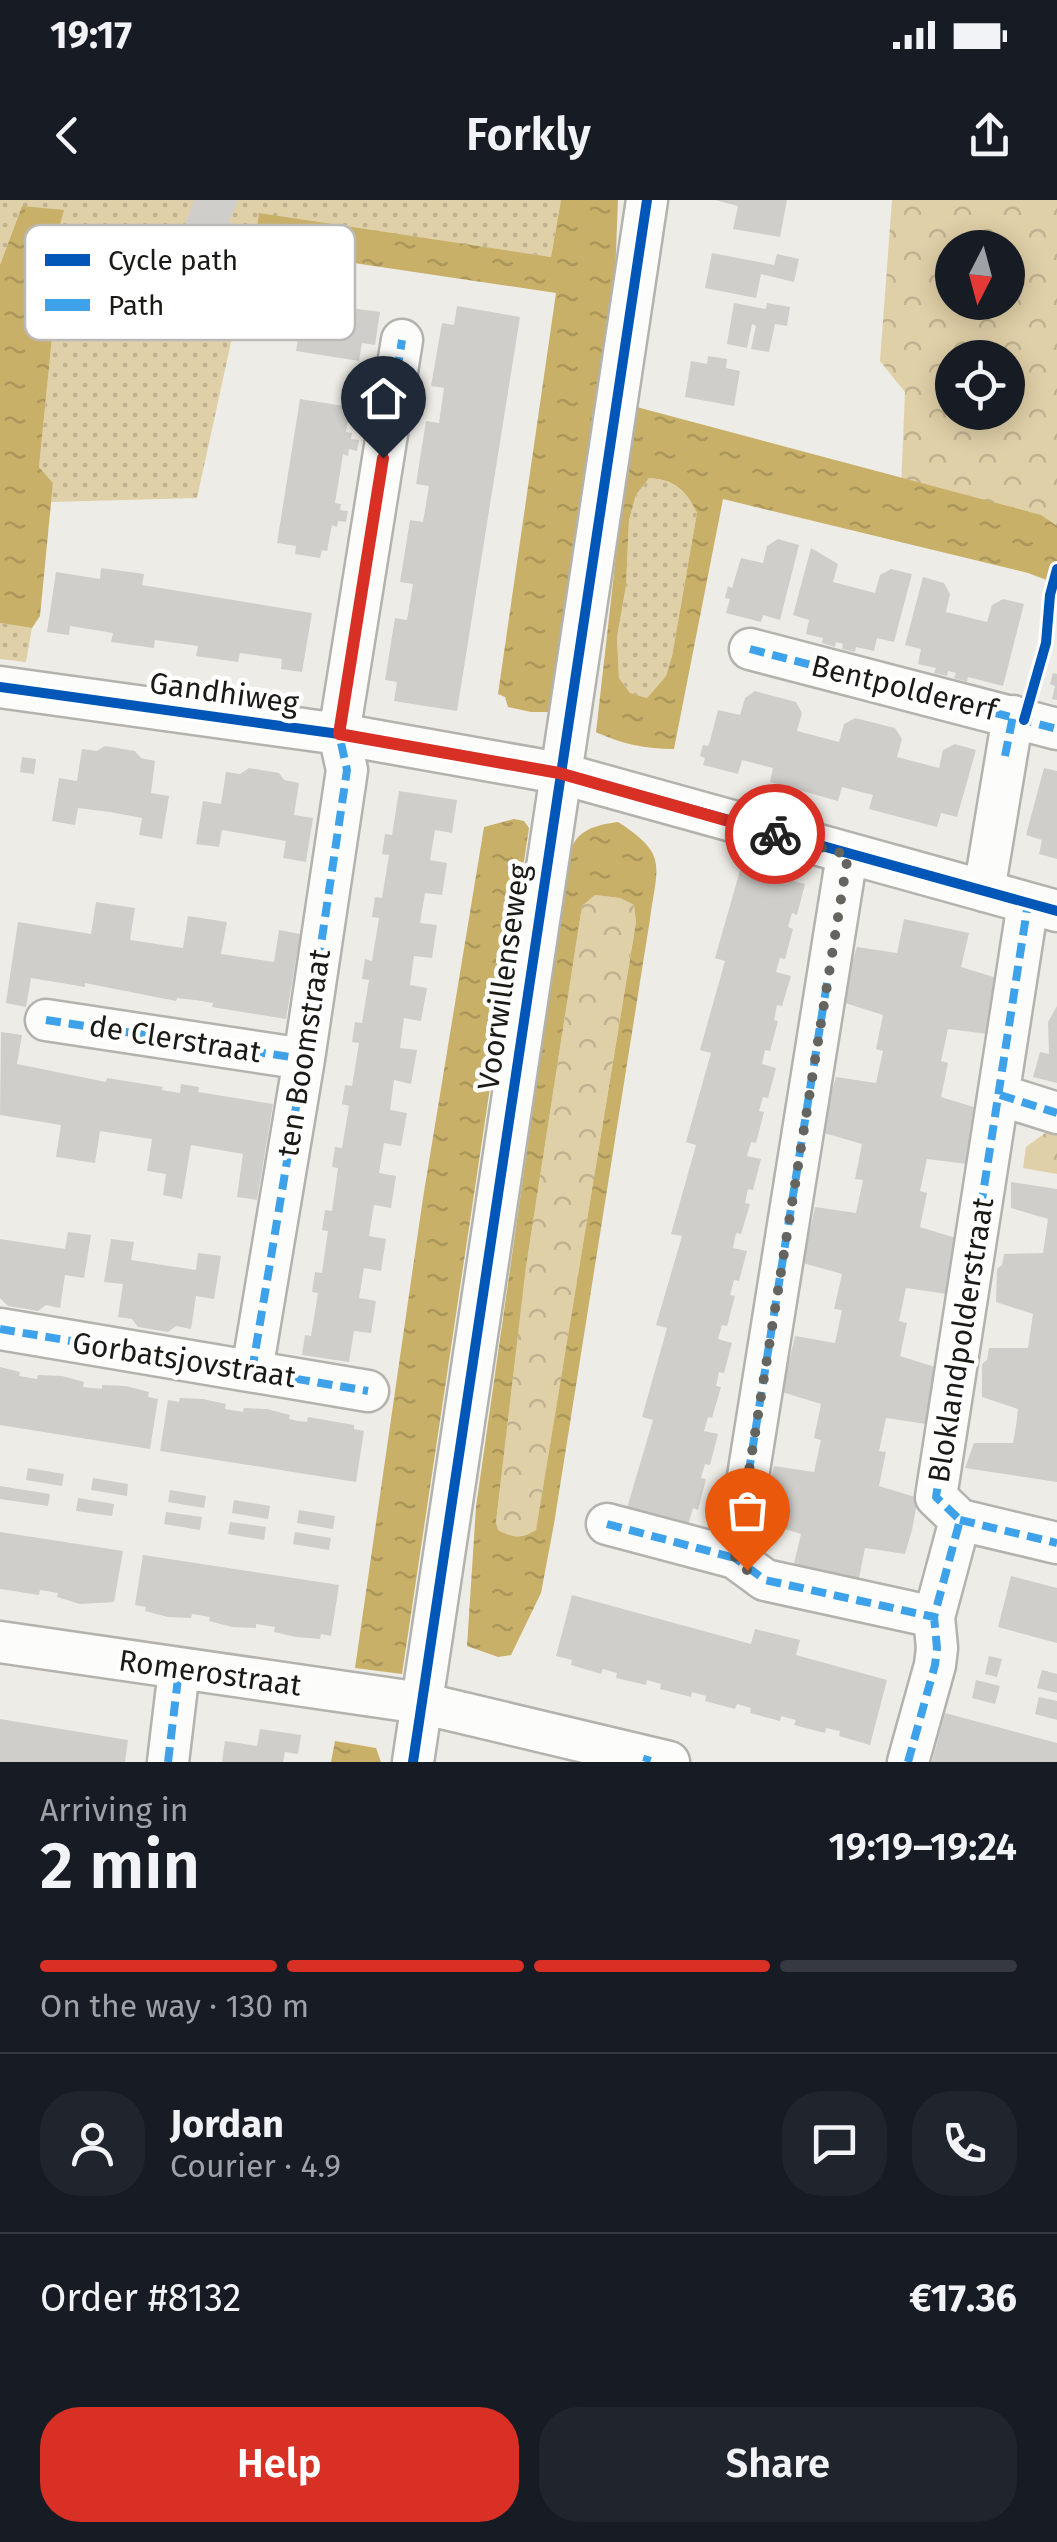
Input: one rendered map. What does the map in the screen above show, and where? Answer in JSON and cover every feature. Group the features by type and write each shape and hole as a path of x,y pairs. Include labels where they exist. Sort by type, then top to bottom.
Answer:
{"street":[{"name":"Voorwillenseweg","path":"413,1762 647,200"},
{"name":"ten Boomstraat","path":"252,1372 347,770 339,734 402,340"},
{"name":"Bentpoldererf","path":"750,648 1057,730"},
{"name":"Gandhiweg","path":"0,688 339,734 559,773 1043,907"},
{"path":"984,891 1012,716"},
{"path":"735,1558 848,855"},
{"name":"Bloklandpolderstraat","path":"908,1762 934,1665 934,1618 960,1520 936,1498 1000,1095 1043,907"},
{"name":"de Clerstraat","path":"46,1020 304,1059"},
{"path":"1000,1095 1057,1113"},
{"name":"Gorbatsjovstraat","path":"0,1329 368,1390"},
{"path":"960,1520 1057,1543"},
{"path":"607,1524 735,1558 764,1580 934,1618"},
{"name":"Romerostraat","path":"0,1642 421,1703 654,1760"},
{"path":"168,1762 179,1670"}],"green space":[{"path":"0,200 561,200 551,257 355,228 355,225 259,214 257,225 32,225 22,206 0,265"},
{"path":"892,200 1057,200 1057,532 901,488 905,392 880,361"},
{"path":"52,340 231,340 197,498 51,502 53,483 39,467"},
{"path":"649,478 678,488 697,513 672,656 666,676 647,698 630,693 619,678 617,637 626,586 629,520 636,495"},
{"path":"0,623 32,628 26,662 0,659"},
{"path":"595,895 620,898 634,905 636,921 536,1531 513,1536 498,1530 496,1522 526,1267 582,906"},
{"path":"1048,1131 1057,1134 1057,1174 1023,1168 1026,1147"}],"water":[{"path":"561,200 618,200 614,304 595,452 550,712 531,712 508,707 505,697 498,694 556,293 355,263 355,227 551,257"},
{"path":"22,206 64,210 60,225 25,225 25,340 52,340 39,467 53,483 40,616 32,628 0,623 0,265"},
{"path":"259,213 339,225 257,225"},
{"path":"633,406 1041,515 1057,526 1057,584 1028,573 723,499 674,749 634,745 596,732","holes":["649,478 679,488 697,513 672,656 666,676 647,698 630,693 619,678 617,637 626,586 629,520 636,495"]},
{"path":"514,819 524,821 529,828 402,1674 355,1668 423,1198 484,827"},
{"path":"618,822 646,843 656,863 655,886 541,1593 511,1655 498,1657 467,1646 476,1507 569,855 579,837 600,825","holes":["595,895 620,898 634,905 636,922 536,1530 513,1536 498,1530 496,1522 526,1267 582,906"]},
{"path":"335,1741 376,1748 381,1762 331,1762"}],"building":[{"path":"194,200 238,200 229,222 239,225 185,225"},
{"path":"715,200 787,200 780,237 733,229 738,206"},
{"path":"712,253 774,265 777,254 799,259 794,282 761,274 756,298 705,288"},
{"path":"734,303 766,309 767,303 790,307 787,326 775,324 769,352 751,349 756,326 752,324 747,348 727,344"},
{"path":"457,306 520,317 457,711 394,701 397,682 385,680 395,618 407,620 413,584 400,582 410,520 423,522 429,486 416,484 426,421 439,423 444,388 431,386 442,323 454,325"},
{"path":"355,309 380,312 375,345 362,343 359,361 296,351 298,340 355,340"},
{"path":"708,356 727,359 726,368 740,371 734,406 685,397 691,361 707,364"},
{"path":"300,399 350,407 346,432 352,433 351,439 359,440 357,451 349,449 348,456 343,454 335,503 341,504 340,510 348,511 346,522 338,521 337,527 332,525 327,551 322,550 320,558 295,554 296,546 277,543"},
{"path":"778,539 799,545 780,620 763,615 761,622 726,613 728,586 732,588 741,558 763,563 767,546"},
{"path":"811,548 838,564 833,582 875,593 880,575 891,569 912,574 894,642 877,638 874,651 856,647 855,652 842,649 843,644 836,642 835,647 822,643 823,638 806,634 809,620 793,615"},
{"path":"101,568 144,574 142,585 312,613 302,672 281,669 282,659 240,653 238,662 196,656 198,646 155,640 154,648 111,642 113,633 70,626 69,635 47,632 56,572 100,579"},
{"path":"923,577 944,583 950,594 946,612 987,622 992,605 1003,599 1024,604 1003,686 968,677 967,682 954,678 956,673 934,673 936,668 918,664 921,649 905,645"},
{"path":"1053,673 1057,674 1057,700 1052,699"},
{"path":"755,691 796,702 802,713 797,731 839,742 844,724 855,718 895,728 902,739 897,757 939,768 943,750 955,744 976,750 957,817 941,813 937,827 869,809 873,795 842,787 838,801 770,782 773,768 742,760 738,774 703,765 703,745 708,746 718,710 740,715 745,698"},
{"path":"105,746 135,751 141,758 155,761 151,793 169,796 162,839 139,835 142,818 110,812 78,808 75,825 52,821 59,778 77,781 82,749 97,751"},
{"path":"22,757 36,759 34,774 20,772"},
{"path":"249,768 279,773 284,780 299,783 294,815 313,818 306,862 283,858 286,841 222,830 219,847 196,844 203,801 221,804 226,772 240,774"},
{"path":"1044,768 1057,771 1057,859 1039,854 1042,840 1026,835"},
{"path":"399,791 457,800 452,833 435,830 430,860 447,863 442,895 425,893 420,923 437,925 432,958 414,956 410,985 427,988 421,1021 404,1018 400,1048 417,1050 411,1084 394,1080 390,1110 407,1113 401,1146 384,1143 379,1173 396,1176 391,1208 374,1205 369,1236 386,1239 381,1271 364,1268 359,1298 376,1301 371,1333 354,1331 349,1362 302,1355 305,1335 311,1336 318,1293 312,1292 315,1272 322,1273 328,1231 322,1230 325,1210 332,1211 338,1168 332,1167 335,1147 342,1148 349,1106 342,1104 345,1085 352,1086 359,1043 352,1042 355,1022 362,1023 369,980 362,979 365,959 372,961 379,918 372,917 375,897 382,898 389,855 382,854 385,834 392,835"},
{"path":"741,867 805,884 797,915 792,913 788,927 793,929 785,959 780,958 776,972 791,976 782,1006 777,1005 774,1020 778,1021 770,1051 765,1050 762,1064 776,1068 768,1098 763,1097 759,1111 764,1112 756,1143 751,1142 747,1156 761,1159 753,1190 748,1189 745,1203 750,1204 741,1234 736,1233 733,1248 747,1251 739,1281 734,1280 730,1295 735,1296 727,1326 722,1325 718,1339 732,1343 724,1373 719,1372 716,1386 721,1387 712,1418 708,1417 704,1431 718,1434 710,1465 705,1464 701,1478 706,1479 698,1510 693,1508 688,1525 627,1508 653,1420 642,1417 667,1328 656,1325 682,1236 671,1234 696,1145 686,1142 711,1053 700,1050 725,961 715,958"},
{"path":"96,902 135,908 130,940 183,948 188,916 227,922 221,954 274,962 279,930 300,934 286,1019 212,1007 213,1003 195,1000 176,1001 85,983 85,987 31,978 26,1007 6,1003 18,922 91,934"},
{"path":"904,919 969,933 961,967 1000,979 988,1034 948,1029 941,1061 948,1063 941,1097 980,1109 967,1164 927,1159 920,1191 927,1193 920,1227 959,1239 947,1294 906,1288 899,1321 907,1323 900,1356 938,1368 926,1424 886,1418 879,1451 886,1452 879,1486 918,1498 912,1530 905,1554 865,1548 858,1583 793,1568 801,1534 762,1522 774,1466 814,1472 821,1440 814,1438 821,1404 782,1392 795,1336 835,1343 842,1310 834,1309 842,1274 803,1263 815,1207 856,1213 863,1180 855,1179 862,1144 824,1133 836,1077 876,1083 883,1051 876,1049 883,1015 845,1003 849,971 857,947 897,953"},
{"path":"1057,1006 1057,1083 1033,1077 1040,1052 1049,1054 1048,1022"},
{"path":"1,1032 22,1035 17,1064 180,1093 181,1084 199,1087 198,1092 273,1104 257,1200 237,1197 243,1154 191,1145 182,1199 163,1195 166,1174 147,1171 152,1139 100,1131 95,1163 56,1157 61,1125 0,1115"},
{"path":"1011,1182 1057,1189 1057,1482 965,1468 974,1443 1013,1443 1016,1426 1018,1409 982,1397 982,1364 989,1348 1028,1348 1033,1314 996,1302 997,1269 1004,1254 1043,1253 1048,1219 1011,1208"},
{"path":"68,1232 91,1235 84,1278 65,1275 60,1308 46,1305 38,1311 8,1306 0,1298 0,1239 65,1249"},
{"path":"111,1239 134,1242 131,1260 163,1265 196,1270 198,1253 221,1256 214,1299 196,1296 191,1329 176,1326 168,1332 138,1327 132,1319 118,1317 123,1284 104,1282"},
{"path":"0,1367 37,1379 38,1375 62,1376 84,1382 83,1387 126,1386 149,1392 148,1397 158,1399 150,1449 0,1425"},
{"path":"180,1398 226,1404 225,1409 243,1412 244,1408 267,1409 298,1421 307,1422 308,1417 354,1425 354,1429 364,1431 356,1482 160,1451 168,1400 179,1402"},
{"path":"28,1468 64,1474 62,1486 26,1480"},
{"path":"93,1478 128,1484 127,1496 91,1490"},
{"path":"0,1486 50,1494 48,1506 0,1499"},
{"path":"170,1490 206,1496 204,1508 168,1502"},
{"path":"78,1498 114,1504 112,1516 76,1511"},
{"path":"234,1500 270,1506 268,1519 232,1513"},
{"path":"299,1510 335,1516 333,1529 297,1523"},
{"path":"166,1512 202,1517 200,1530 164,1524"},
{"path":"230,1522 266,1527 264,1540 228,1534"},
{"path":"0,1532 123,1551 114,1602 80,1604 57,1597 58,1593 40,1590 39,1595 0,1589"},
{"path":"295,1532 331,1538 329,1550 293,1544"},
{"path":"143,1555 339,1585 331,1636 296,1637 274,1632 275,1627 232,1627 209,1621 210,1617 168,1617 145,1611 146,1607 135,1605"},
{"path":"1011,1576 1057,1588 1057,1643 998,1627"},
{"path":"572,1595 751,1644 755,1629 800,1640 796,1655 887,1680 870,1745 839,1736 840,1731 826,1728 825,1733 794,1725 796,1720 781,1716 780,1721 750,1713 751,1708 737,1704 735,1709 705,1701 706,1696 692,1692 691,1697 660,1689 661,1684 647,1680 646,1685 616,1678 617,1673 603,1669 601,1674 571,1665 572,1660 556,1656"},
{"path":"989,1656 1002,1659 997,1677 985,1674"},
{"path":"1042,1670 1057,1674 1057,1693 1037,1688"},
{"path":"976,1680 1000,1686 995,1704 972,1698"},
{"path":"1039,1697 1057,1701 1057,1720 1035,1714"},
{"path":"945,1713 1057,1743 1057,1762 932,1762"},
{"path":"0,1719 128,1740 125,1762 0,1762"},
{"path":"260,1729 301,1735 298,1754 285,1752 283,1762 222,1762 225,1741 257,1746"}],"marked path":[{"path":"252,1371 347,770 339,734 402,340"},
{"path":"750,649 1057,729"},
{"path":"1005,756 1013,716"},
{"path":"908,1762 935,1665 934,1617 960,1520 936,1497 1028,903"},
{"path":"827,983 735,1558 765,1580 934,1617"},
{"path":"46,1020 304,1059"},
{"path":"1000,1095 1057,1113"},
{"path":"0,1329 368,1391"},
{"path":"960,1520 1057,1543"},
{"path":"607,1524 735,1558"},
{"path":"168,1762 179,1670"},
{"path":"646,1762 648,1756"}],"cycle path":[{"path":"413,1762 647,200"},
{"path":"1024,720 1046,643 1050,595 1057,569"},
{"path":"0,687 339,734 559,773 1057,911"}],"way so far":[{"path":"747,1570 735,1558 848,855 775,834"}],"route":[{"path":"383,458 339,734 559,773 775,834"}]}
